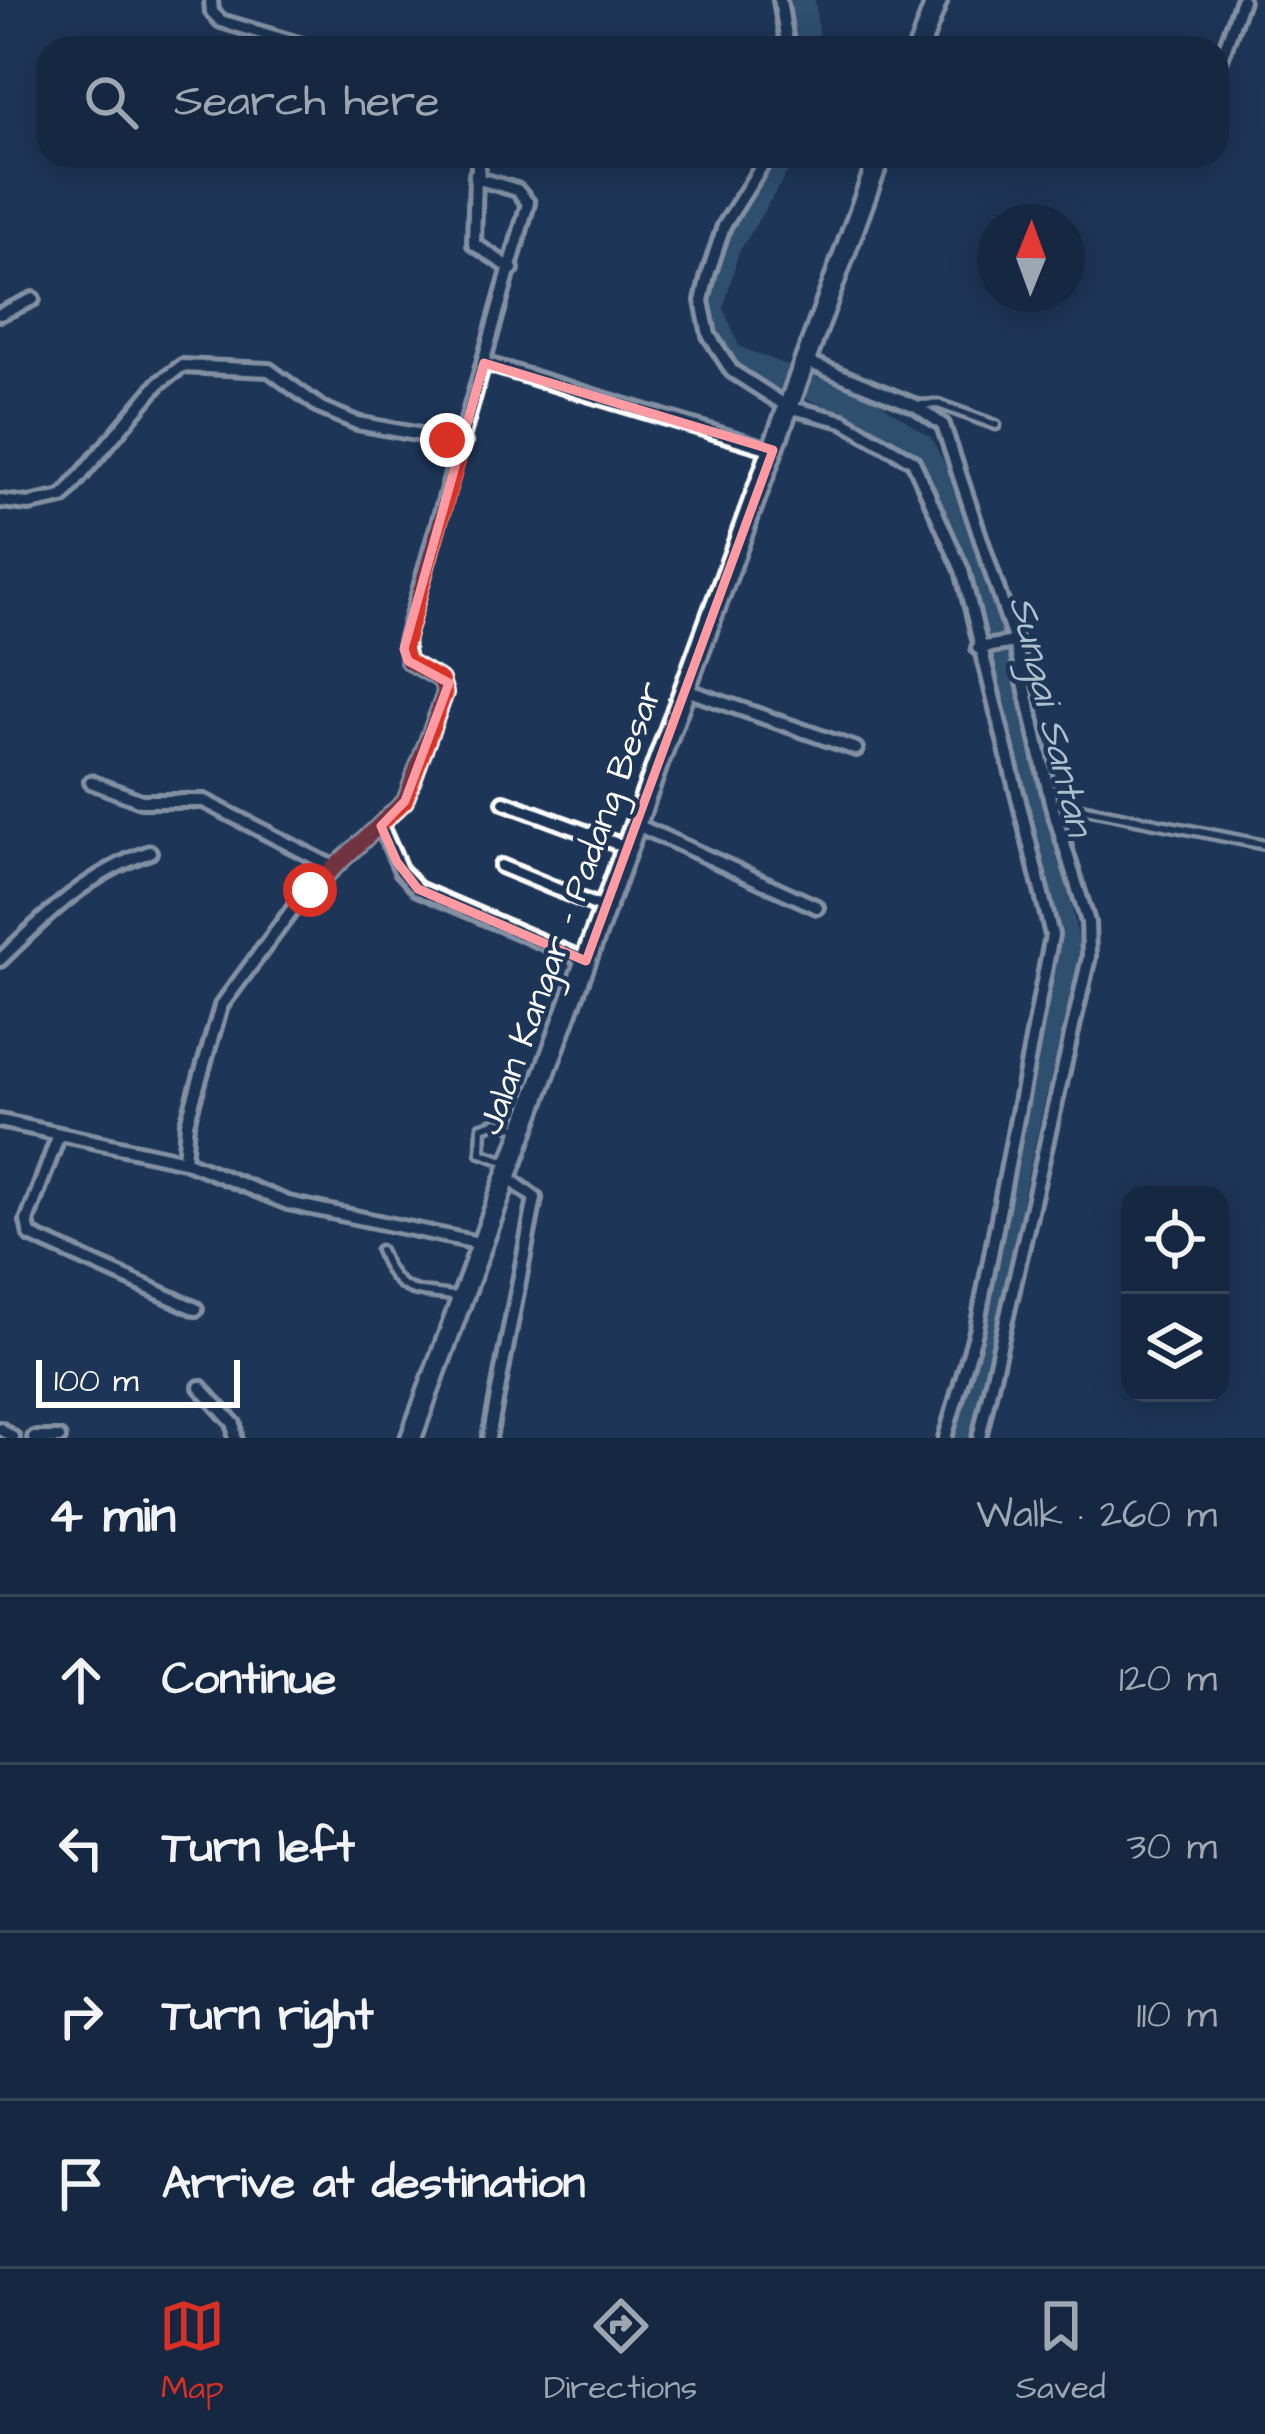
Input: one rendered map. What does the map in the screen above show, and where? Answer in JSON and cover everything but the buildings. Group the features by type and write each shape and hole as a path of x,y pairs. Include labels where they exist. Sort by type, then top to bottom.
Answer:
{"highway":[{"path":"924,36 937,0"},
{"name":"Jalan Kangar – Padang Besar","path":"411,1438 876,168"}],"street":[{"path":"211,0 212,12 221,21 272,36"},
{"path":"780,0 786,36"},
{"path":"1229,36 1242,0"},
{"path":"760,168 724,226 708,274 703,316 720,357 732,370 789,404 842,422 913,461 962,570 1052,935 977,1328 945,1438"},
{"path":"477,170 474,244 512,269"},
{"path":"184,1161 187,1123 220,1006 297,903 405,801 445,693 441,680 408,661 404,649 529,203 518,190 484,182 477,170"},
{"path":"0,314 33,299"},
{"path":"484,363 772,450"},
{"path":"805,364 916,406 943,425 1011,642 1051,802 1088,922 1090,957 979,1438"},
{"path":"0,501 29,504 63,497 159,383 182,366 269,370 321,408 357,423 464,442"},
{"path":"984,646 1011,642"},
{"path":"686,690 856,749"},
{"path":"91,782 141,801 203,801 333,867"},
{"path":"504,802 628,848"},
{"path":"637,825 817,907"},
{"path":"381,826 410,884 586,962"},
{"path":"0,960 66,897 117,863 150,852"},
{"path":"501,866 605,909"},
{"path":"0,1121 184,1161 288,1203 483,1244"},
{"path":"58,1137 27,1221 30,1234 196,1309"},
{"path":"489,1438 535,1198 510,1170"},
{"path":"200,1387 234,1424 235,1438"},
{"path":"0,1430 13,1438"},
{"path":"34,1438 59,1438"}],"lane":[{"path":"916,406 938,404 996,424"},
{"path":"1051,802 1265,845"},
{"path":"510,1170 481,1153 482,1127 496,1122 524,1130"},
{"path":"380,1250 392,1280 404,1288 463,1297"}],"highlighted area":[{"path":"484,363 773,450 586,961 418,889 397,862 381,826 405,801 449,683 408,661 404,649"}],"waterway":[{"name":"Sungai Santan","path":"803,0 807,36"},
{"name":"Sungai Santan","path":"776,168 727,249 711,309 730,356 871,411 922,446 956,511 1024,727 1068,950 1013,1185 968,1438"}],"route":[{"path":"310,890 405,801 445,693 441,680 408,661 404,649 464,442 447,440"}]}
